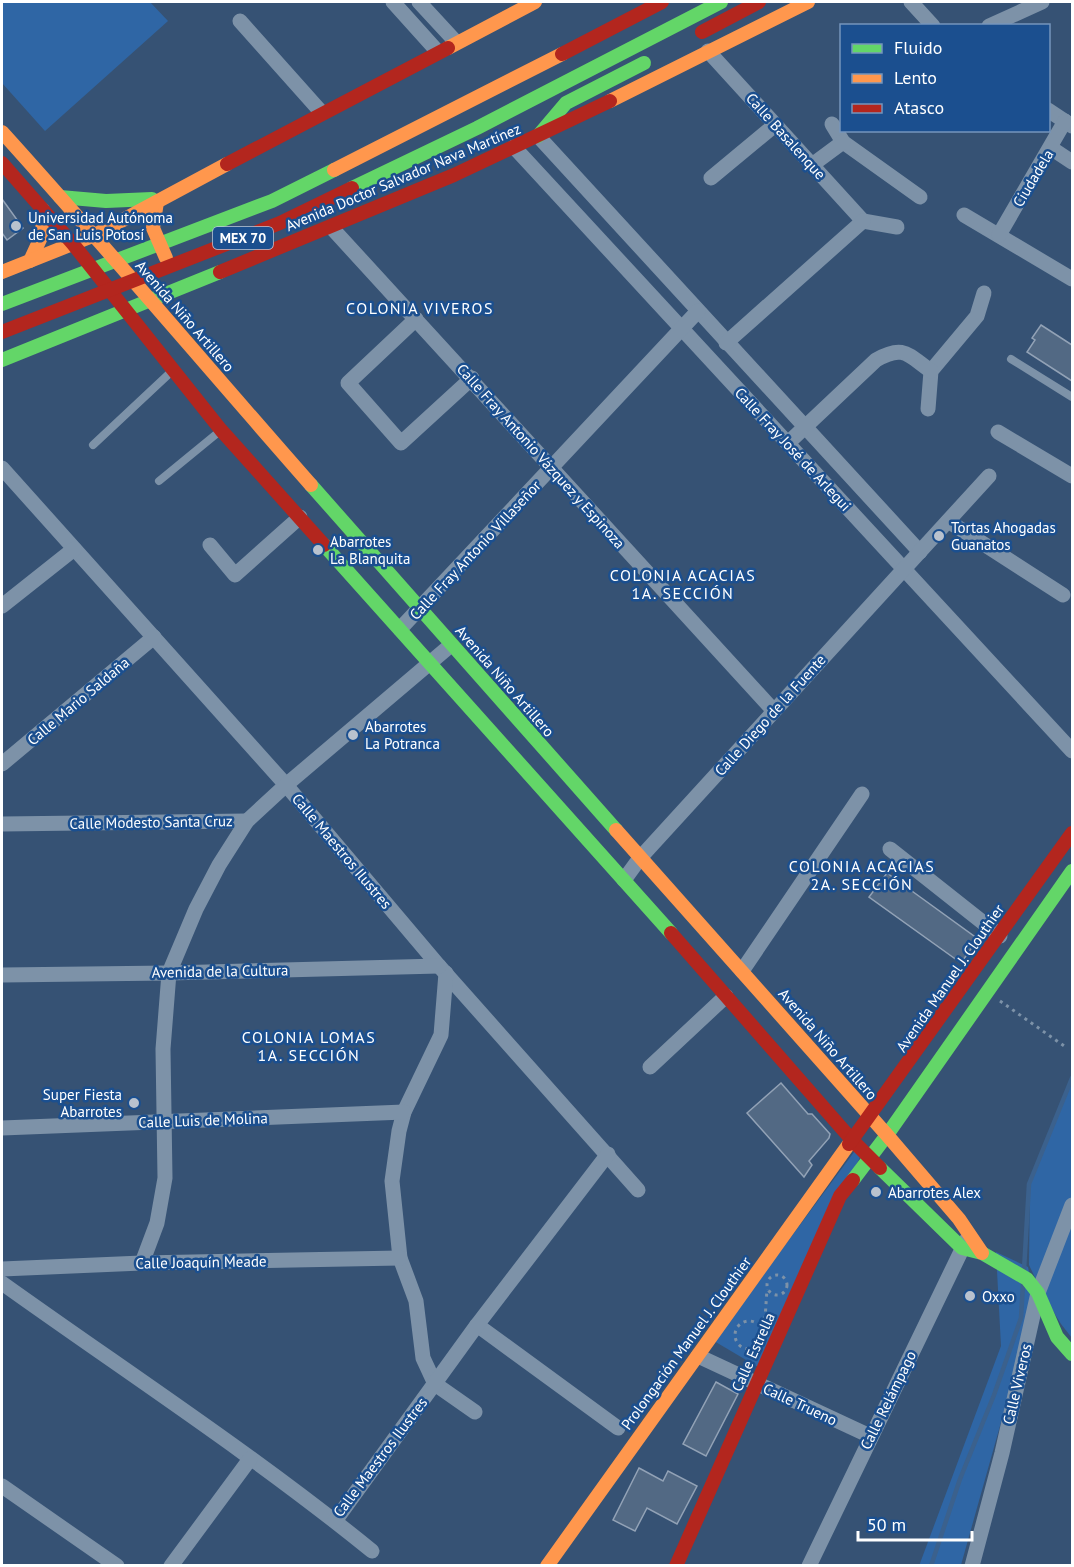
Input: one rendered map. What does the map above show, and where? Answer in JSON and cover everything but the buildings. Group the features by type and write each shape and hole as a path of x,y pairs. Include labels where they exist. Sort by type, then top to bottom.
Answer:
{"main road":[{"path":"2,272 95,235 535,2"},
{"name":"Avenida Doctor Salvador Nava Martínez","path":"2,304 272,201 465,105 662,2"},
{"name":"Avenida Doctor Salvador Nava Martínez","path":"2,332 280,224 477,128 721,2"},
{"path":"692,37 759,2"},
{"name":"Avenida Doctor Salvador Nava Martínez","path":"2,360 331,227 514,147 808,2"},
{"path":"538,136 566,103 661,54"},
{"name":"Avenida Niño Artillero","path":"2,132 95,235 148,300 451,645 887,1135 958,1219 965,1241"},
{"name":"Avenida Niño Artillero","path":"2,163 73,244 221,430 624,880 868,1158 965,1241 1027,1279 1038,1293 1057,1337 1072,1354"},
{"path":"60,197 94,202 124,203 161,200"},
{"path":"161,200 153,228 163,256 182,275 201,280"},
{"path":"30,261 42,236 43,210"},
{"path":"2,272 23,279 45,296 53,318 55,338"},
{"name":"Avenida Manuel J. Clouthier","path":"852,1140 1072,833"},
{"path":"868,1158 989,993 1072,872"},
{"name":"Prolongación Manuel J. Clouthier","path":"547,1566 852,1140"},
{"name":"Calle Estrella","path":"676,1566 840,1196 868,1158"}],"street":[{"path":"393,2 438,52"},
{"path":"419,2 456,42"},
{"path":"911,2 931,24"},
{"path":"993,24 1042,2"},
{"path":"240,21 322,113"},
{"name":"Calle Basalenque","path":"708,51 863,221"},
{"path":"1050,111 1069,123"},
{"name":"Ciudadela","path":"999,235 1051,148 1069,123"},
{"path":"711,178 775,124"},
{"path":"832,124 843,142 920,197"},
{"name":"Calle Fray José de Arlegui","path":"538,136 920,552"},
{"path":"812,165 843,142"},
{"name":"Calle Fray José de Arlegui","path":"514,147 1072,751"},
{"path":"1051,148 1072,162"},
{"path":"964,215 1072,279"},
{"path":"726,343 863,221 897,227"},
{"name":"Calle Fray Antonio Vázquez y Espinoza","path":"331,227 774,711"},
{"path":"928,409 932,371 977,316 984,293"},
{"name":"Calle Fray Antonio Villaseñor","path":"400,629 698,312"},
{"path":"416,319 348,383 401,442 471,378"},
{"path":"788,443 876,360 890,352 904,352 932,371"},
{"path":"998,432 1072,476"},
{"name":"Calle Maestros Ilustres","path":"2,468 286,785 442,969 638,1190"},
{"name":"Calle Diego de la Fuente","path":"624,880 640,858 988,476"},
{"path":"2,492 17,485"},
{"path":"210,545 235,575 300,517"},
{"path":"948,521 1063,596"},
{"path":"2,606 75,549"},
{"name":"Calle Mario Saldaña","path":"2,764 154,637"},
{"name":"Calle Modesto Santa Cruz","path":"2,824 247,821 451,645"},
{"path":"742,971 862,794"},
{"path":"142,1263 157,1223 165,1178 163,1049 169,973 196,909 219,865 247,821"},
{"path":"890,849 1000,936"},
{"path":"442,969 441,1035 404,1112 392,1181 400,1258 416,1301 423,1358 435,1384 475,1412"},
{"name":"Avenida de la Cultura","path":"2,975 442,969"},
{"path":"650,1067 726,996"},
{"name":"Calle Luis de Molina","path":"2,1128 404,1112"},
{"name":"Calle Maestros Ilustres","path":"2,1283 335,1521 477,1325 608,1154"},
{"name":"Calle Viveros","path":"972,1566 1002,1453 1038,1293 1072,1205"},
{"name":"Calle Relámpago","path":"809,1566 965,1241"},
{"name":"Calle Joaquín Meade","path":"2,1269 142,1263 400,1258"},
{"path":"477,1325 618,1428"},
{"name":"Calle Trueno","path":"698,1356 870,1436"},
{"path":"171,1566 250,1459"},
{"path":"2,1486 117,1566"},
{"path":"335,1521 372,1551"}],"lane":[{"path":"1011,359 1072,397"},
{"path":"93,445 172,371"},
{"path":"159,481 221,430"}],"path":[{"path":"989,993 1067,1048"},
{"path":"764,1335 760,1326 747,1321 736,1328 735,1337 738,1345 747,1349 760,1345 764,1335 767,1286 769,1279 775,1275 781,1276 787,1283 785,1292 779,1295 770,1292 767,1286"}],"shaded area":[{"path":"2,2 150,2 168,21 45,131 2,83"},
{"path":"1072,1078 1072,1338 1045,1298 1029,1265 1030,1182"},
{"path":"857,1148 862,1153 758,1367 714,1341"},
{"path":"996,1252 1028,1267 1035,1301 961,1565 919,1566 1001,1346"}],"waterway":[{"path":"1024,1270 1029,1184 1072,1078"},
{"path":"931,1566 960,1479 994,1395 1021,1318 1023,1284"}],"traffic: fast":[{"path":"352,188 477,128 721,2"},
{"path":"538,136 566,103 644,63"},
{"path":"2,304 272,201 334,170"},
{"path":"60,197 106,201 152,199"},
{"path":"2,360 220,272"},
{"path":"311,485 616,830"},
{"path":"324,545 671,933"},
{"path":"853,1180 1072,871"},
{"path":"880,1168 962,1248 982,1253 1027,1279 1038,1293 1057,1337 1072,1354"}],"traffic: slow":[{"path":"448,48 535,2"},
{"path":"610,101 808,2"},
{"path":"334,170 562,54"},
{"path":"2,132 311,485"},
{"path":"2,272 95,235 227,164"},
{"path":"157,202 153,228 166,258"},
{"path":"30,261 42,235 43,210"},
{"path":"616,830 887,1135 959,1219 982,1253"},
{"path":"547,1566 849,1144"}],"traffic: jam":[{"path":"562,54 662,2"},
{"path":"702,32 759,2"},
{"path":"227,164 448,48"},
{"path":"220,272 454,175 610,101"},
{"path":"2,163 73,244 221,430 324,545"},
{"path":"2,332 280,223 352,188"},
{"path":"849,1144 1072,833"},
{"path":"671,933 852,1140 880,1168"},
{"path":"676,1566 840,1196 853,1180"}],"place":[{"name":"Universidad Autónoma de San Luis Potosí","path":"16,226"},
{"name":"Tortas Ahogadas Guanatos","path":"939,536"},
{"name":"Abarrotes La Blanquita","path":"318,550"},
{"name":"Abarrotes La Potranca","path":"353,735"},
{"name":"Super Fiesta Abarrotes","path":"134,1103"},
{"name":"Abarrotes Alex","path":"876,1192"},
{"name":"Oxxo","path":"970,1296"}],"district":[{"name":"COLONIA VIVEROS","path":"420,308"},
{"name":"COLONIA ACACIAS 1A. SECCIÓN","path":"683,584"},
{"name":"COLONIA ACACIAS 2A. SECCIÓN","path":"862,875"},
{"name":"COLONIA LOMAS 1A. SECCIÓN","path":"309,1046"}]}
